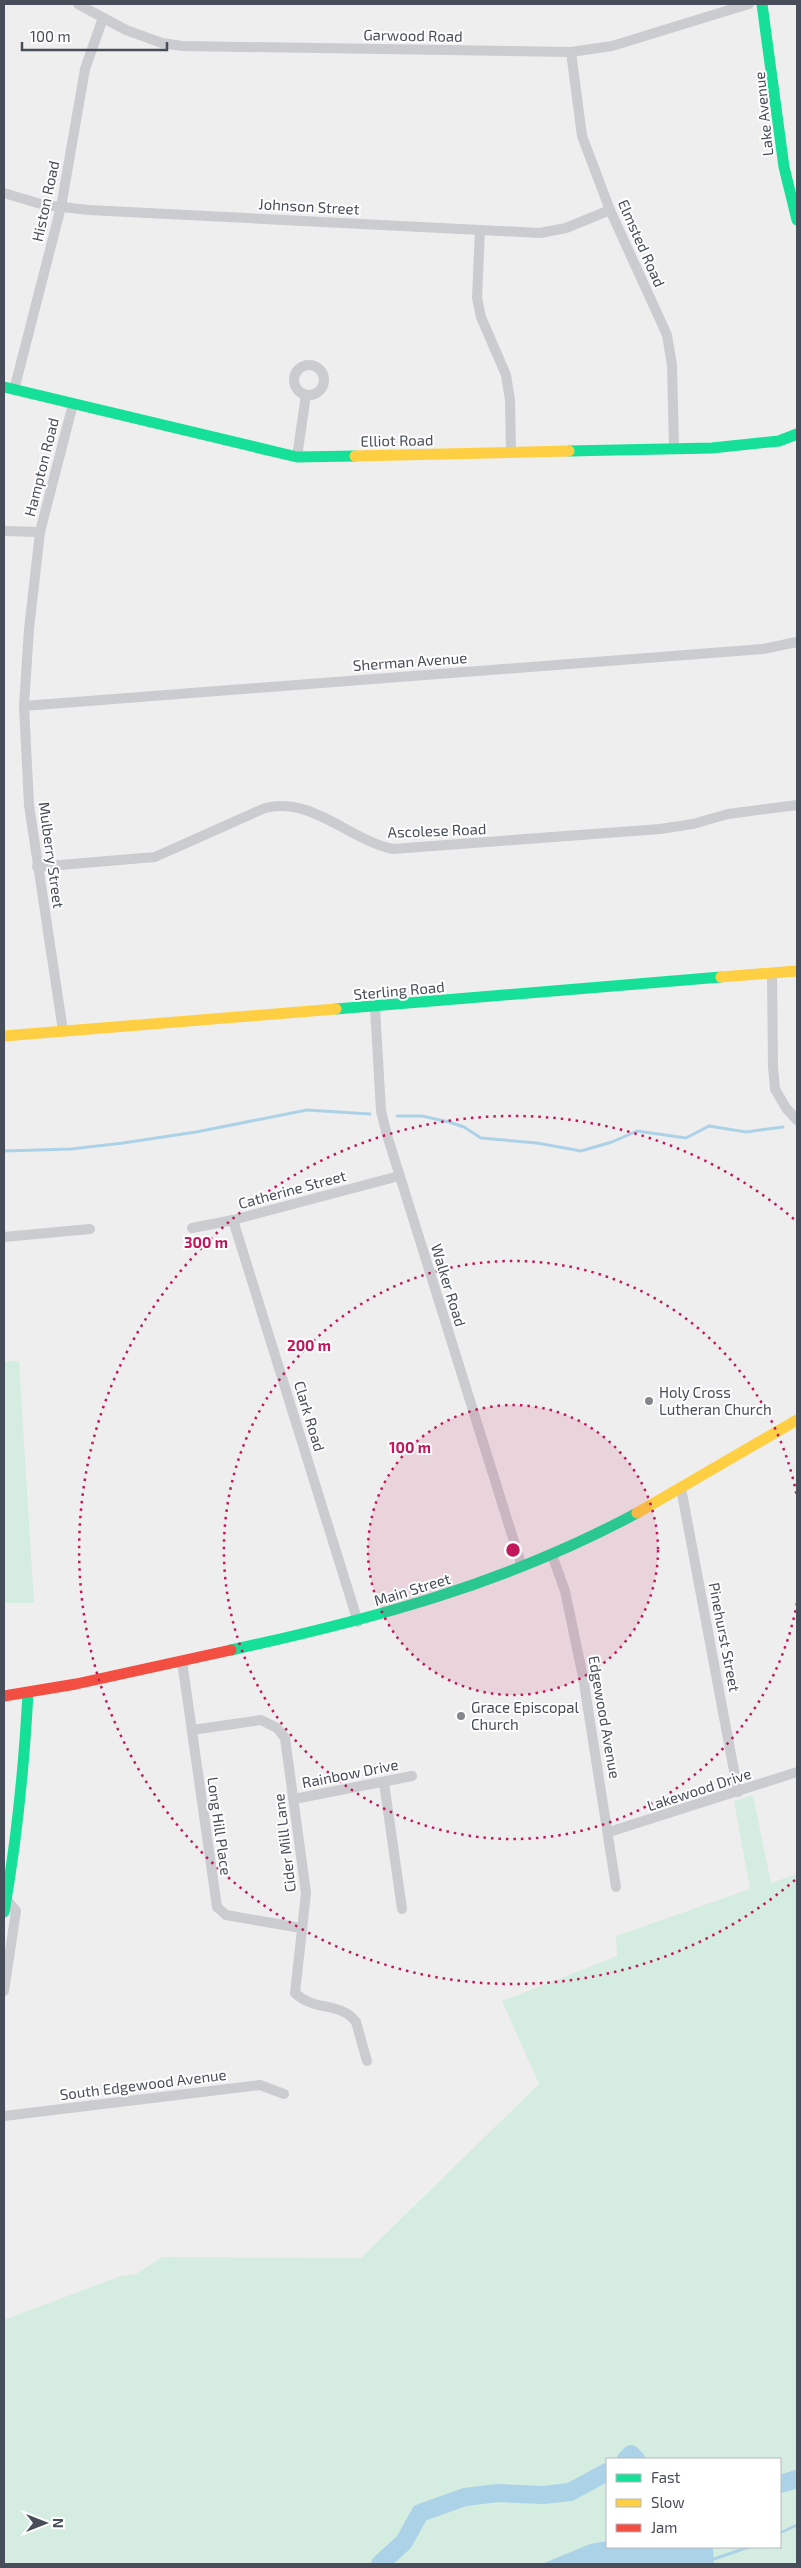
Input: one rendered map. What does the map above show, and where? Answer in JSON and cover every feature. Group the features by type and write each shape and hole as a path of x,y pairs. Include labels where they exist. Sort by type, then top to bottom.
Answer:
{"street":[{"name":"Garwood Road","path":"78,4 146,39 182,46 571,52 612,46 749,4"},
{"name":"Lake Avenue","path":"762,4 771,50 780,142 790,196 797,220"},
{"name":"Histon Road","path":"9,388 62,207 85,69 103,18"},
{"name":"Elmsted Road","path":"571,52 582,136 610,210 667,335 672,365 674,448"},
{"name":"Johnson Street","path":"4,192 44,205 62,207 540,233 566,228 610,210"},
{"path":"480,230 477,298 481,316 506,375 510,400 511,452"},
{"name":"Elliot Road","path":"9,388 297,457 743,446 779,440 797,434"},
{"path":"297,457 306,395"},
{"name":"Hampton Road","path":"4,531 40,532 73,404"},
{"name":"Mulberry Street","path":"40,532 29,629 24,706 29,805 36,867 63,1031"},
{"name":"Sherman Avenue","path":"24,706 763,649 797,642"},
{"name":"Ascolese Road","path":"36,867 155,857 265,808 276,805 302,808 371,843 393,850 660,829 693,824 728,814 797,805"},
{"name":"Sterling Road","path":"4,1036 797,971"},
{"path":"772,973 775,1089 786,1108 797,1120"},
{"name":"Walker Road","path":"375,1007 382,1111 399,1176 522,1567"},
{"name":"Catherine Street","path":"192,1228 233,1220 399,1176"},
{"name":"Clark Road","path":"233,1220 358,1622"},
{"path":"4,1237 90,1229"},
{"name":"Main Street","path":"4,1696 28,1693 182,1661 358,1622 522,1567 552,1555 681,1488 797,1420"},
{"name":"Pinehurst Street","path":"681,1488 738,1792"},
{"name":"Edgewood Avenue","path":"552,1555 564,1591 576,1638 609,1832 616,1887"},
{"name":"Long Hill Place","path":"182,1661 217,1907 226,1915 301,1928"},
{"path":"4,1912 23,1782 28,1693"},
{"name":"Cider Mill Lane","path":"192,1730 261,1720 276,1728 285,1738 306,1892 295,1993 304,2002 345,2011 352,2017 356,2022 367,2061"},
{"name":"Lakewood Drive","path":"609,1832 797,1772"},
{"name":"Rainbow Drive","path":"294,1800 412,1776"},
{"path":"384,1783 402,1909"},
{"path":"4,1992 16,1911 7,1900"},
{"name":"South Edgewood Avenue","path":"4,2116 260,2085 284,2094"}],"green space":[{"path":"4,1361 19,1361 34,1603 4,1603"},
{"path":"753,1795 771,1883 797,1874 797,2564 4,2564 4,2320 121,2276 136,2274 162,2257 361,2258 539,2084 502,2001 617,1956 616,1936 750,1889 734,1801"}],"water":[{"path":"606,2541 606,2548 713,2548 714,2563 542,2564 590,2544"}],"waterway":[{"path":"4,1151 71,1149 123,1143 196,1132 307,1110 370,1114"},
{"path":"397,1116 422,1116 449,1122 464,1127 481,1138 537,1143 581,1151 612,1142 637,1131 686,1138 709,1126 746,1132 783,1127"},
{"path":"627,2458 631,2454 635,2458"},
{"path":"380,2564 404,2542 420,2513 465,2497 498,2493 543,2495 570,2492 606,2473"},
{"path":"781,2484 797,2479"},
{"path":"781,2533 797,2525"},
{"path":"711,2560 746,2548"}],"traffic: fast":[{"path":"762,4 784,167 797,220"},
{"path":"4,387 297,457 355,456"},
{"path":"569,451 712,448 779,441 797,434"},
{"path":"336,1009 721,977"},
{"path":"231,1650 336,1625 439,1596 539,1560 637,1513"},
{"path":"4,1912 19,1803 28,1693"}],"traffic: slow":[{"path":"355,456 569,451"},
{"path":"721,977 797,971"},
{"path":"4,1036 336,1009"},
{"path":"637,1513 797,1420"}],"traffic: jam":[{"path":"4,1696 76,1684 231,1650"}],"place":[{"name":"Holy Cross Lutheran Church","path":"649,1401"},
{"name":"Grace Episcopal Church","path":"461,1716"}]}
